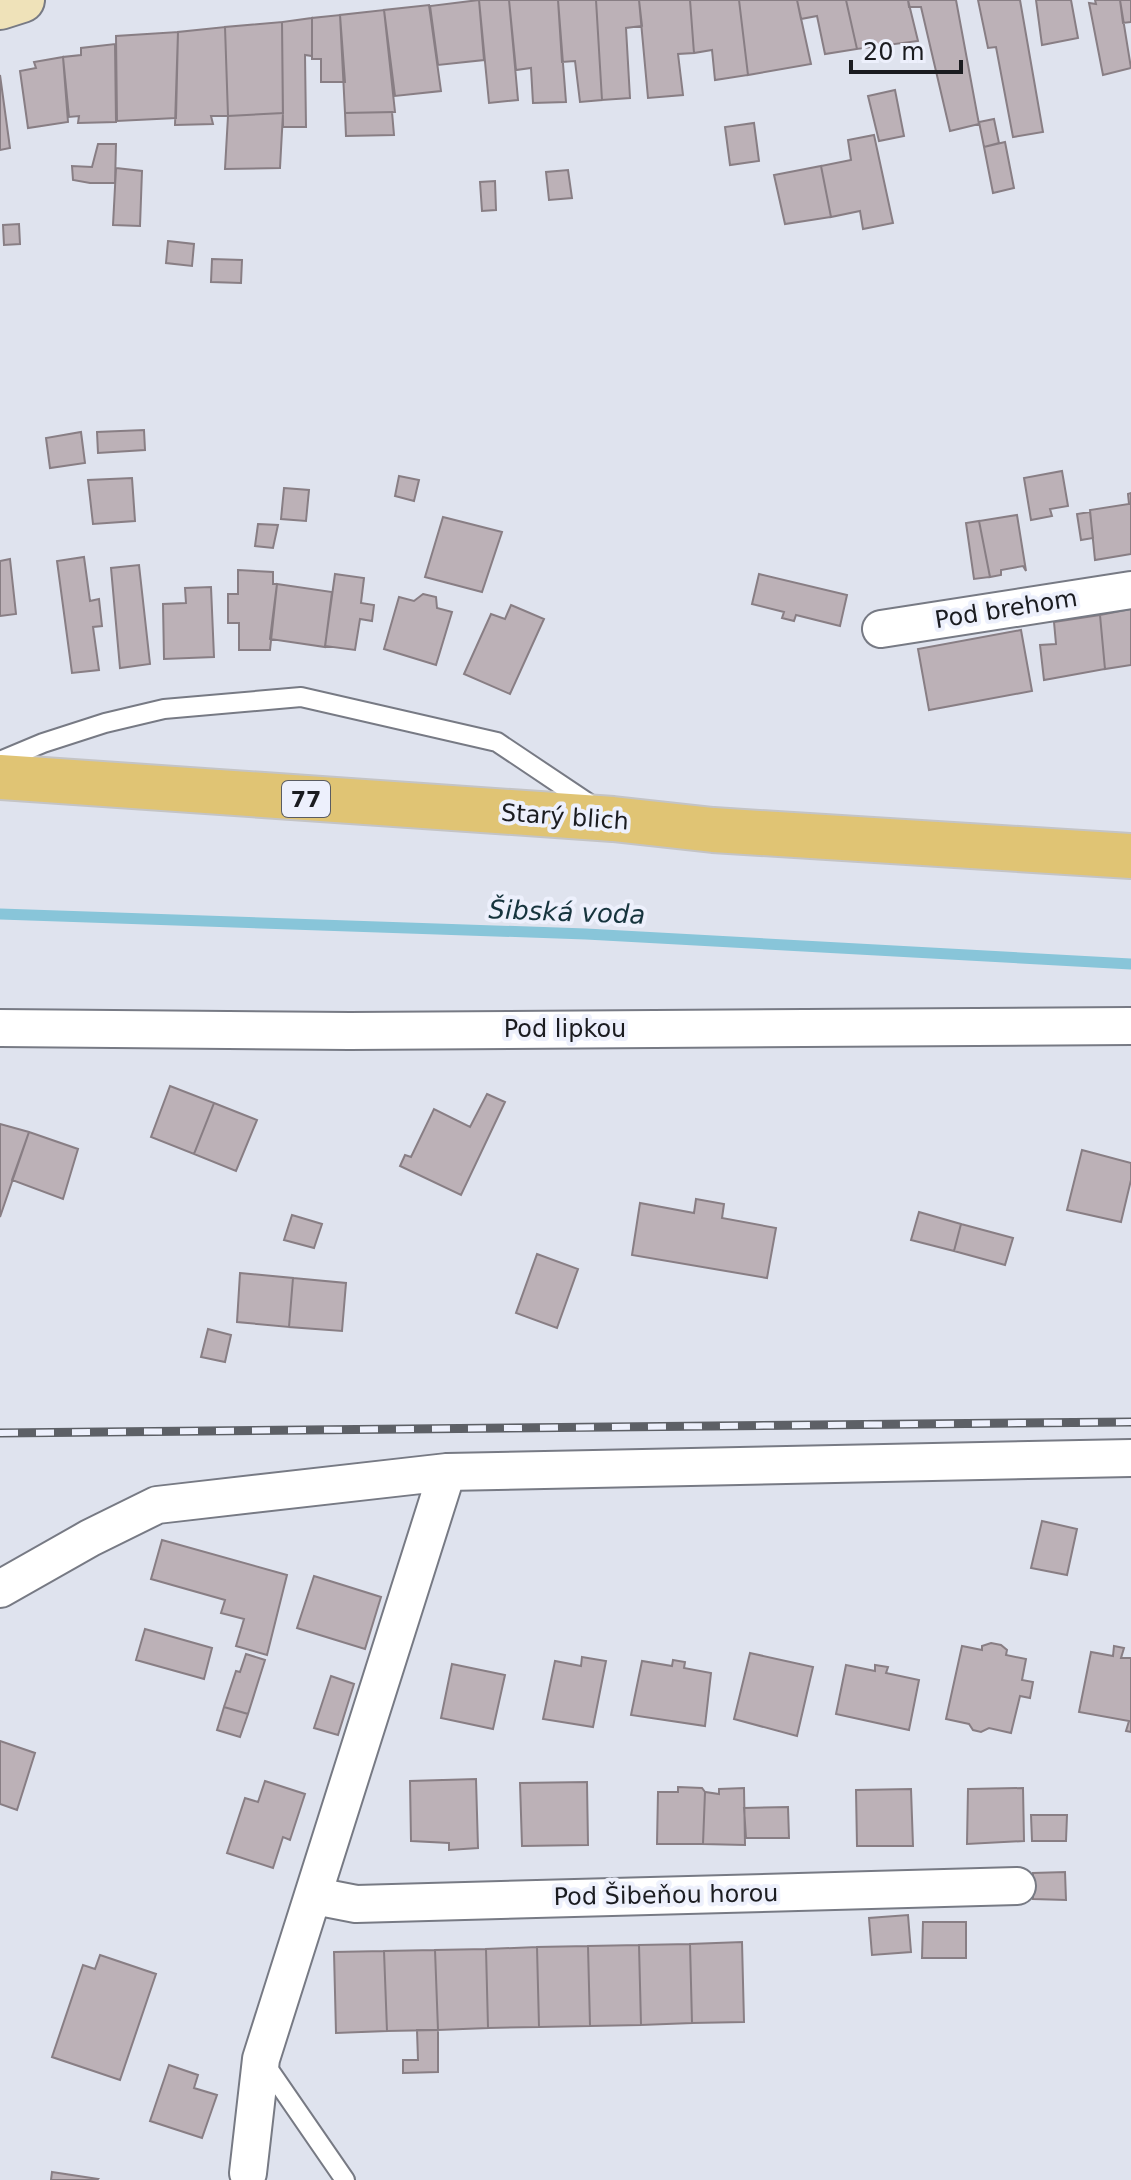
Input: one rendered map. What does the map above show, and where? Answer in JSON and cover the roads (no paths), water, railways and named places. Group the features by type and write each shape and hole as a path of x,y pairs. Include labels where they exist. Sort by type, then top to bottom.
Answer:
{"main road":[{"name":"Starý blich","path":"0,777 613,819 713,830 1131,856"}],"street":[{"path":"0,7 22,0"},
{"name":"Pod brehom","path":"881,629 1131,590"},
{"name":"Pod lipkou","path":"0,1028 350,1031 1131,1026"},
{"path":"0,1589 90,1538 157,1505 447,1472 1131,1458"},
{"path":"248,2173 261,2059 447,1472"},
{"name":"Pod Šibeňou horou","path":"315,1896 356,1904 1017,1886"}],"lane":[{"path":"0,761 105,723 164,709 301,697 497,742 613,819"},
{"path":"261,2059 345,2180"}],"waterway":[{"name":"Šibská voda","path":"0,914 586,934 1131,964"}],"railway":[{"path":"0,1433 1131,1422"}]}
